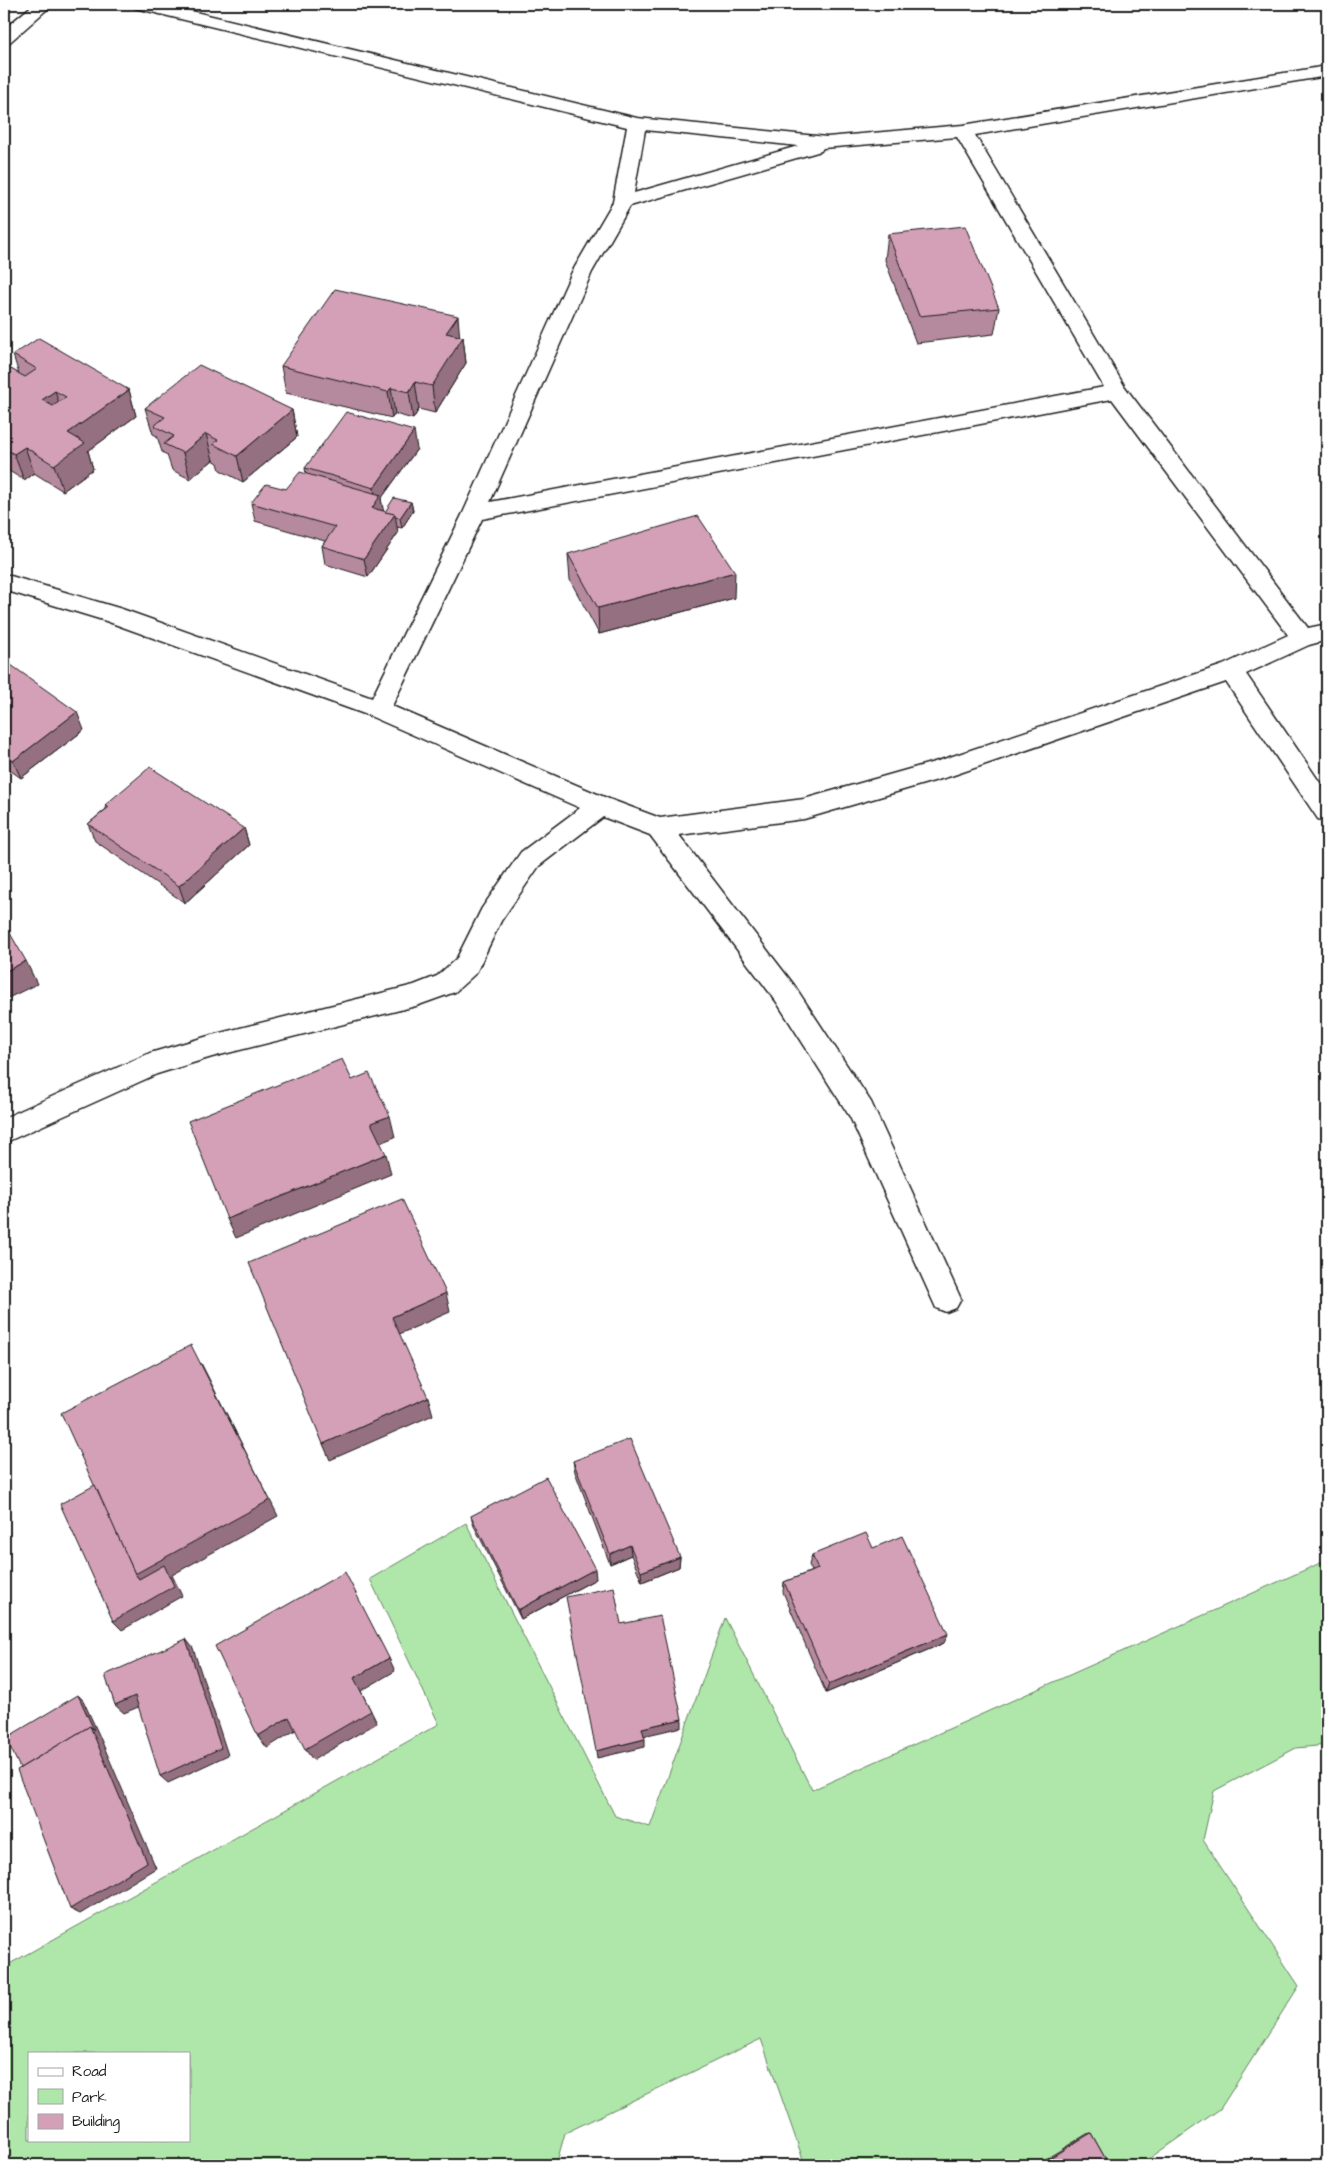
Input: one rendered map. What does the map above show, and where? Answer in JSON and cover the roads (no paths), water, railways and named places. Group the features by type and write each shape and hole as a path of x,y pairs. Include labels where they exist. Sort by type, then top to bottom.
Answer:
{"street":[{"path":"4,38 44,4"},
{"path":"141,4 637,124 827,143 963,131 1327,71"},
{"path":"378,710 474,513 582,272 623,202 637,124"},
{"path":"963,131 1117,391 1303,638"},
{"path":"623,202 827,143"},
{"path":"474,513 1117,391"},
{"path":"4,582 114,615 378,710 600,806 659,828 804,809 942,769 1231,671 1303,638 1327,632"},
{"path":"1231,671 1327,812"},
{"path":"4,1130 150,1065 212,1046 416,994 446,984 467,966 492,914 530,859 600,806"},
{"path":"659,828 785,992 861,1110 946,1299"}]}
